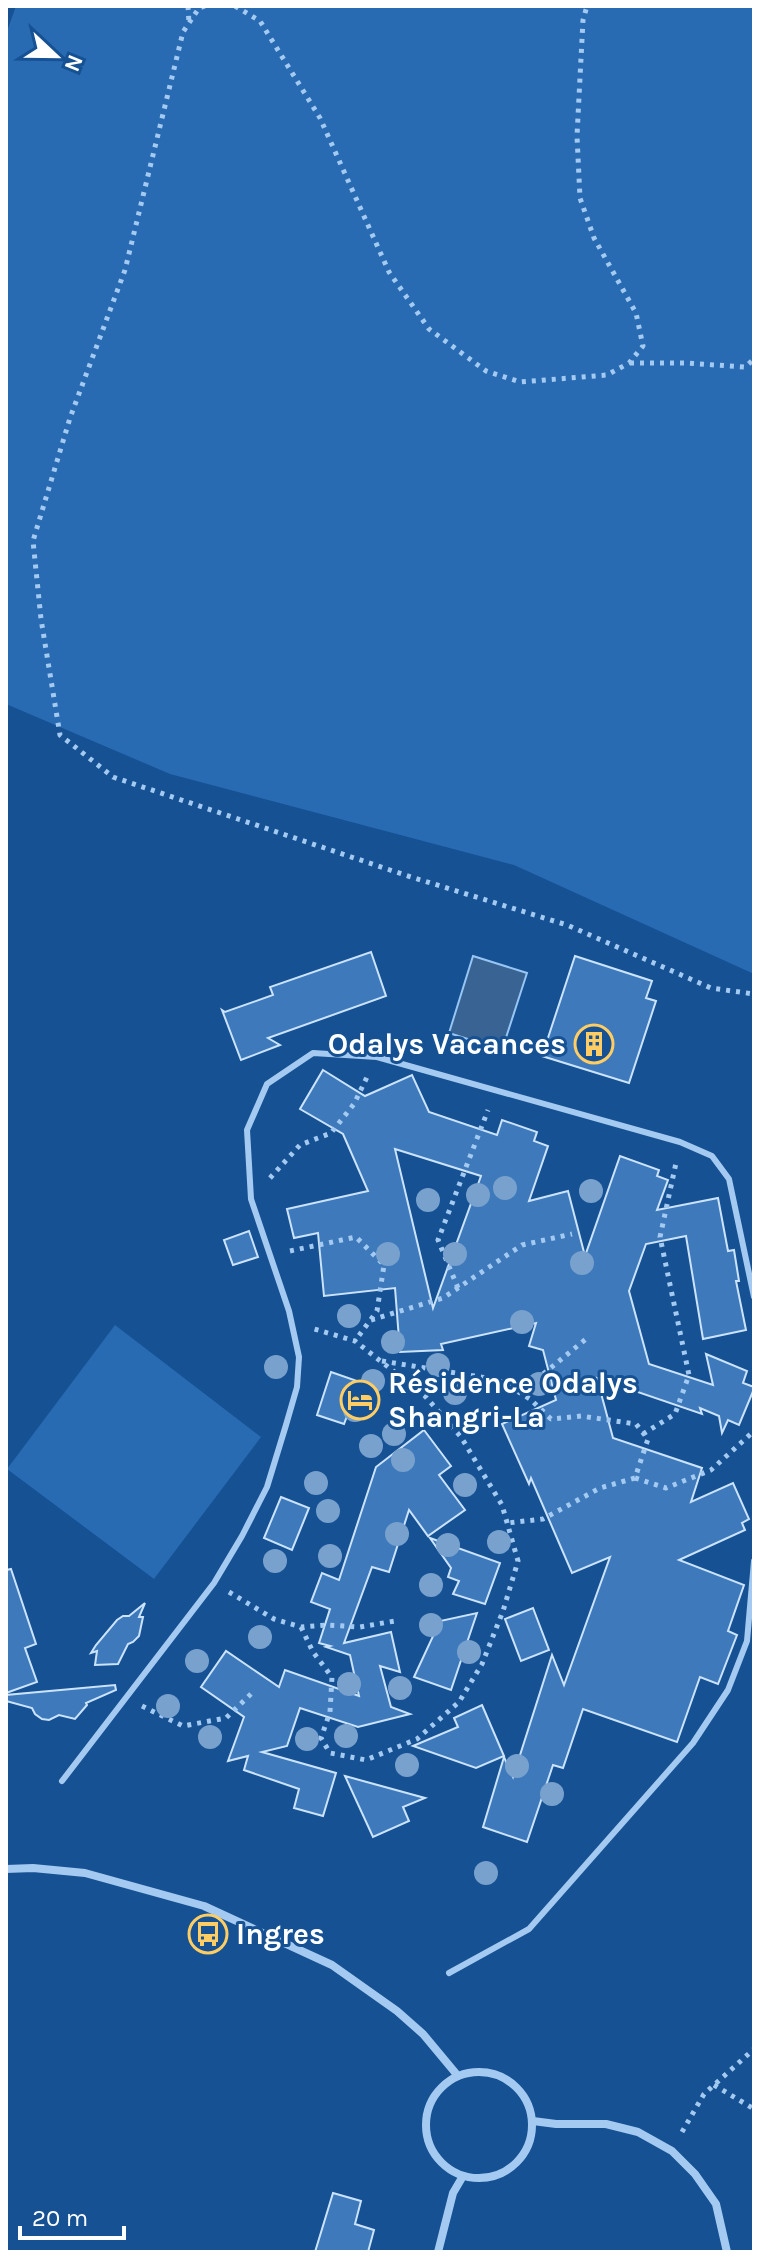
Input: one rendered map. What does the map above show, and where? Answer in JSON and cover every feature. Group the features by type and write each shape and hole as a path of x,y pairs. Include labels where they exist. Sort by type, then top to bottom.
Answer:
{"street":[{"path":"6,1869 85,1873 204,1906 332,1965 397,2011 423,2034 458,2076"},
{"path":"472,2072 499,2075 511,2082 521,2092 533,2121 531,2138 524,2154 512,2167 497,2175 480,2178 463,2176 447,2167 434,2154 427,2137 426,2119 431,2101 442,2086 472,2072"},
{"path":"533,2121 606,2124 638,2132 672,2151 695,2174 716,2204 727,2252"},
{"path":"438,2252 453,2193 463,2176"}],"lane":[{"path":"62,1781 214,1583 267,1487 286,1425 297,1387 299,1357 291,1322 251,1199 247,1130 267,1084 313,1053 377,1057 680,1142 712,1156 729,1179 754,1297"},
{"path":"449,1973 529,1929 693,1743 728,1690 747,1641 754,1561"}],"path":[{"path":"188,6 189,24"},
{"path":"205,6 199,8 183,32 125,270 70,418 33,541 41,619 60,735 113,777 408,876 567,925 711,988 754,994"},
{"path":"235,6 260,21 320,118 389,272 429,329 486,371 520,382 607,375 629,363 643,346 636,313 594,238 580,198 577,136 583,20 587,6"},
{"path":"629,363 745,367 754,359"},
{"path":"251,1199 300,1145 331,1133 354,1104 377,1057"},
{"path":"458,1288 438,1240 496,1090"},
{"path":"643,1434 675,1414 689,1375 660,1237 680,1142"},
{"path":"371,1320 443,1298 522,1245 572,1234"},
{"path":"270,1256 356,1237 384,1265 377,1311 355,1341"},
{"path":"291,1322 355,1341 425,1396 461,1437 502,1505 518,1561 482,1664 459,1702 417,1739 366,1760 330,1753 321,1738 330,1712 332,1677 313,1652 301,1627"},
{"path":"520,1393 586,1339"},
{"path":"379,1360 499,1380 530,1399 551,1419 581,1416 636,1424 648,1439 635,1478"},
{"path":"507,1523 543,1519 600,1488 635,1478 666,1488 711,1470 754,1431"},
{"path":"214,1583 274,1619 301,1627 360,1627 395,1621"},
{"path":"126,1699 183,1726 226,1718 253,1692"},
{"path":"672,2151 704,2094 754,2049"},
{"path":"714,2085 754,2109"}],"shaded area":[{"path":"16,6 754,6 754,974 514,865 170,774 6,704 6,34"},
{"path":"473,956 527,973 502,1050 449,1033"},
{"path":"115,1325 261,1437 154,1579 7,1469"}],"building":[{"path":"371,952 386,996 268,1038 280,1045 241,1060 222,1010 225,1012 273,995 270,987"},
{"name":"Odalys Vacances","path":"575,956 652,981 646,998 656,1001 629,1083 542,1056"},
{"path":"323,1070 365,1096 412,1075 429,1112 497,1135 502,1120 537,1132 534,1141 548,1146 529,1201 568,1191 585,1256 620,1156 659,1170 657,1176 668,1180 657,1210 718,1198 728,1251 734,1250 739,1281 736,1281 746,1330 703,1339 686,1236 646,1244 629,1291 649,1364 713,1385 706,1354 747,1371 743,1383 754,1389 739,1425 728,1420 722,1433 719,1416 700,1408 702,1414 597,1378 613,1438 702,1468 691,1502 733,1483 749,1519 742,1523 745,1530 679,1560 744,1585 728,1631 737,1635 718,1684 700,1677 677,1742 583,1709 563,1768 553,1765 527,1842 483,1827 504,1757 513,1777 552,1655 564,1685 610,1557 572,1573 531,1478 529,1484 502,1424 556,1400 543,1350 529,1346 536,1323 441,1344 443,1350 400,1352 395,1288 324,1296 318,1233 294,1238 287,1209 368,1191 343,1134 300,1109","holes":["395,1149 481,1176 433,1308"]},
{"path":"249,1231 258,1257 233,1265 224,1240"},
{"path":"331,1372 360,1382 344,1424 317,1415"},
{"path":"424,1430 451,1466 439,1475 465,1510 428,1536 409,1510 389,1572 372,1567 344,1643 391,1632 400,1672 380,1666 391,1707 410,1714 358,1727 300,1708 287,1746 262,1752 336,1773 323,1816 294,1808 299,1789 244,1770 248,1756 228,1761 244,1717 201,1687 226,1651 279,1687 285,1670 359,1696 350,1655 319,1643 330,1609 311,1602 322,1573 339,1580 376,1467"},
{"path":"281,1497 309,1508 292,1550 264,1538"},
{"path":"430,1538 500,1563 485,1604 453,1594 459,1581 448,1577 451,1568"},
{"path":"11,1569 36,1644 25,1648 37,1682 6,1693 6,1570"},
{"path":"145,1603 139,1617 143,1617 139,1636 128,1644 118,1664 95,1665 97,1651 91,1653 96,1645 117,1620 129,1616"},
{"path":"533,1608 549,1650 521,1661 505,1619"},
{"path":"477,1613 451,1690 414,1677 440,1621"},
{"path":"115,1685 116,1690 86,1703 75,1719 59,1715 49,1720 42,1719 32,1708 6,1701 6,1695"},
{"path":"482,1705 504,1756 476,1768 413,1746 458,1727 454,1718"},
{"path":"345,1776 425,1798 403,1807 409,1821 373,1837"},
{"path":"333,2193 361,2201 355,2224 374,2230 368,2252 315,2252"}],"place":[{"name":"Odalys Vacances","path":"594,1044"},
{"name":"Résidence Odalys Shangri-La","path":"360,1400"},
{"name":"Ingres","path":"208,1934"}]}
